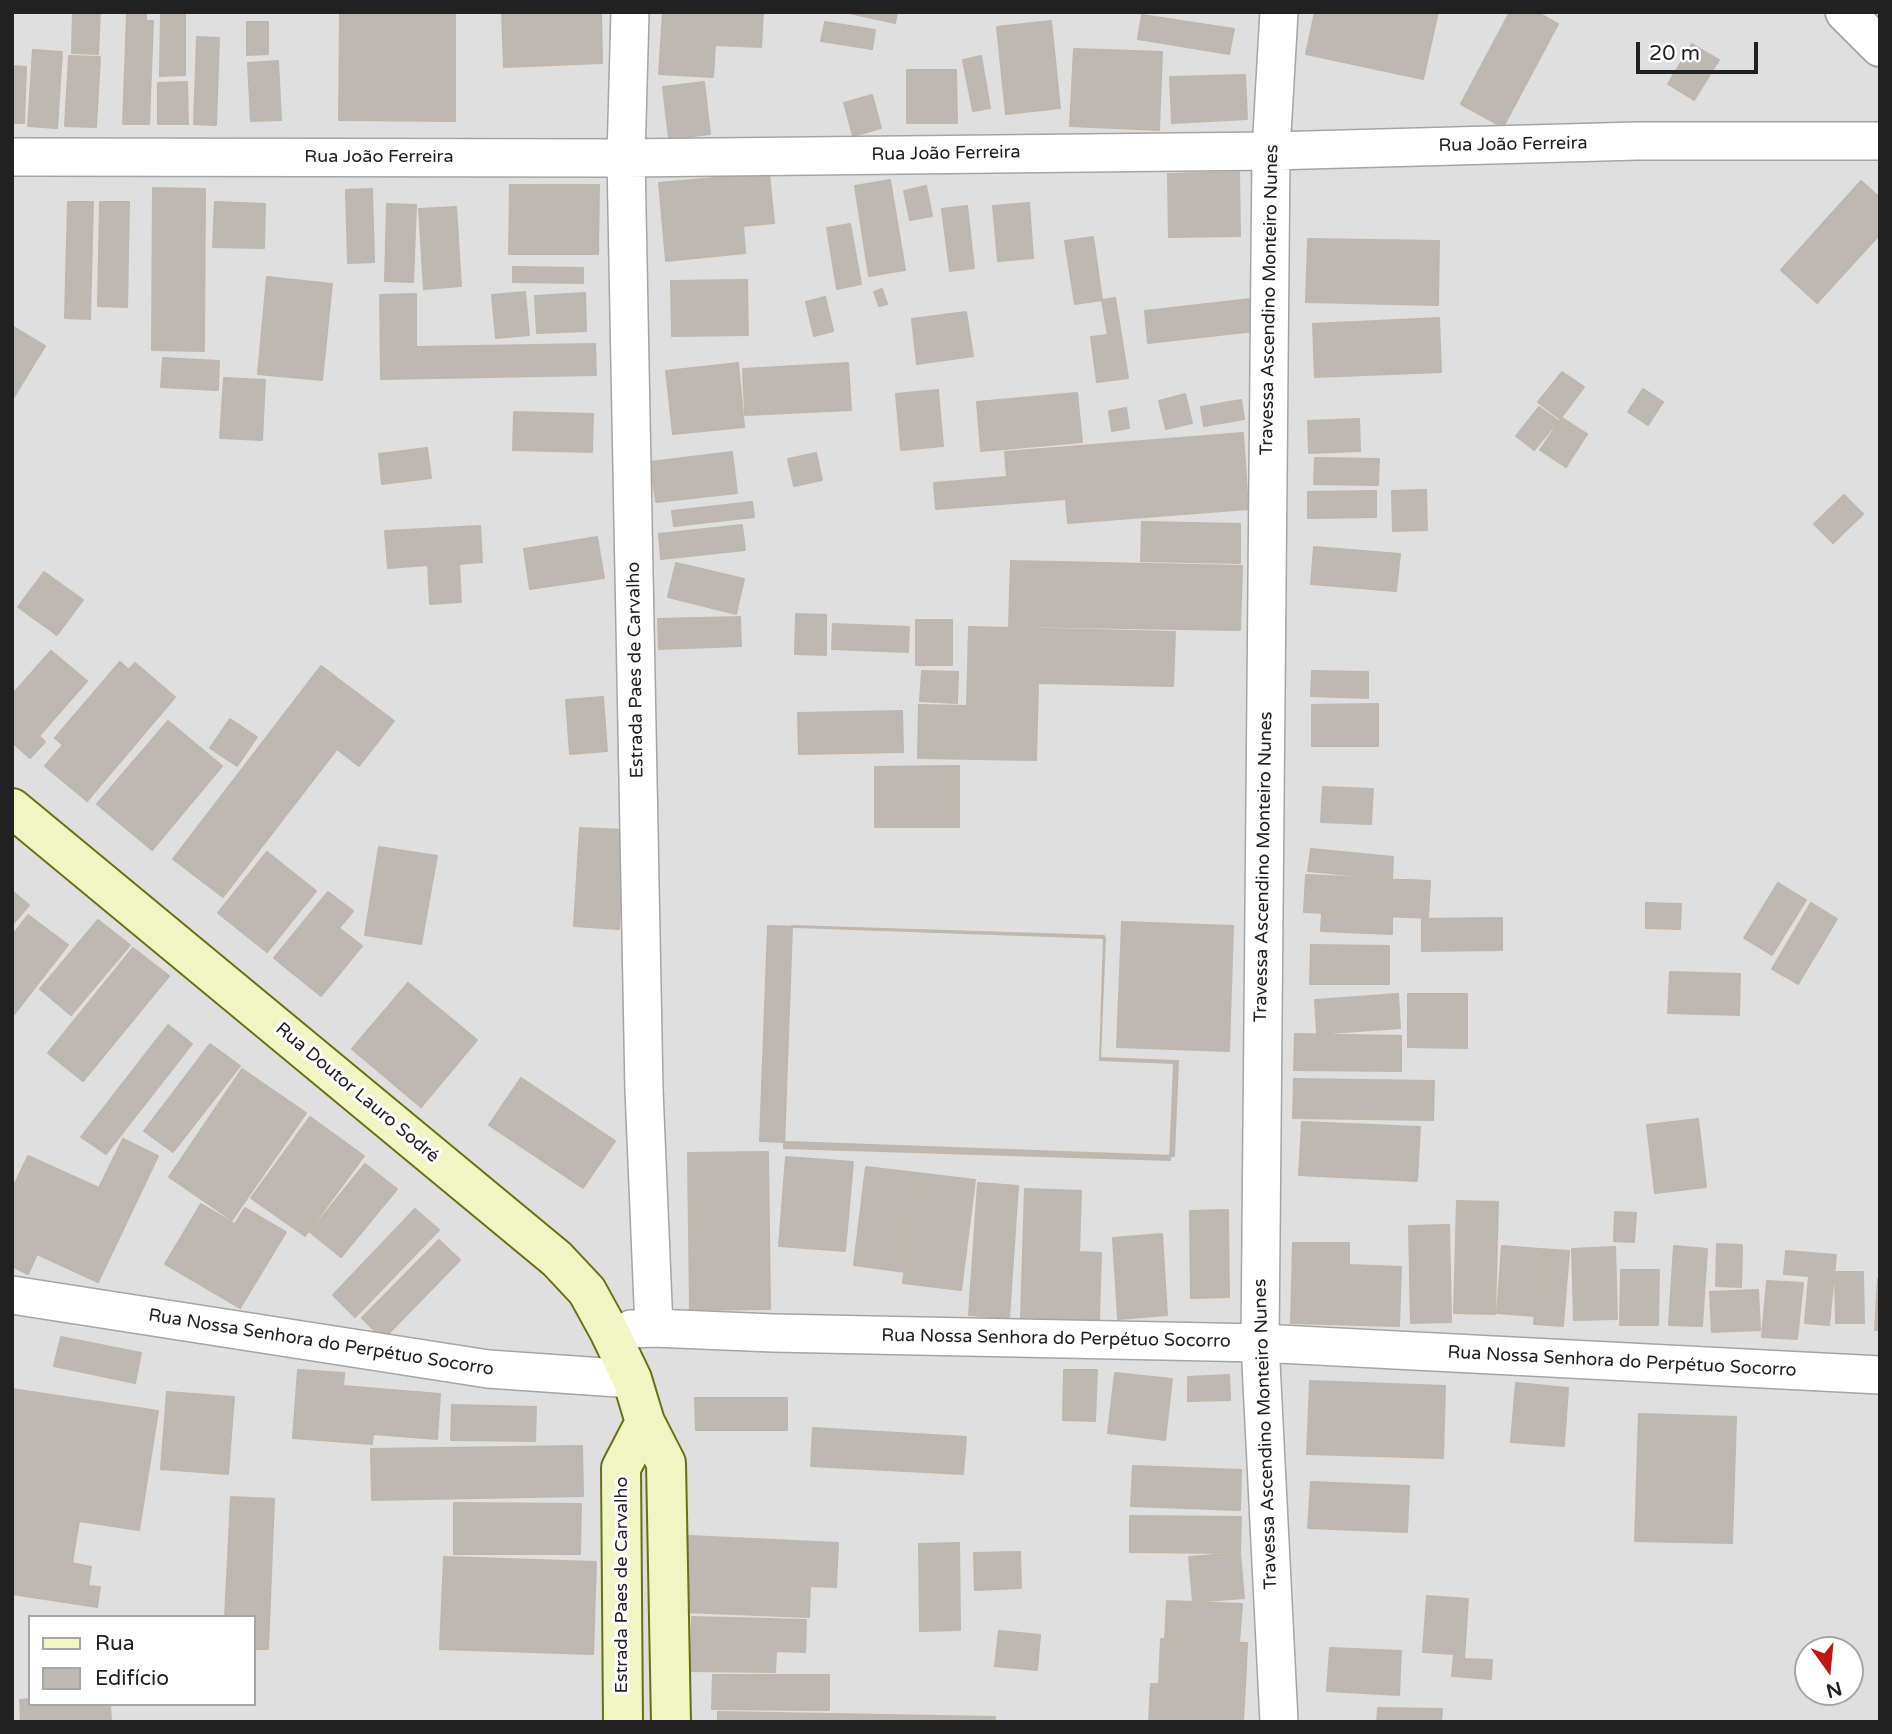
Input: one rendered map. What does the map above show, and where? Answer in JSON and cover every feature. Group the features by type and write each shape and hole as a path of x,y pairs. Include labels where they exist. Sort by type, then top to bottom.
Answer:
{"main road":[{"name":"Rua Doutor Lauro Sodré","path":"12,808 557,1259 587,1291 609,1331 632,1378 645,1422"},
{"name":"Estrada Paes de Carvalho","path":"623,1722 621,1468 645,1422"},
{"path":"645,1422 666,1463 671,1722"}],"street":[{"name":"Estrada Paes de Carvalho","path":"630,12 626,158 644,1090 654,1328"},
{"name":"Travessa Ascendino Monteiro Nunes","path":"1279,12 1271,151 1259,1343 1279,1722"},
{"path":"1845,12 1880,47"},
{"name":"Rua João Ferreira","path":"12,157 626,158 1271,151 1638,141 1880,141"},
{"name":"Rua Nossa Senhora do Perpétuo Socorro","path":"12,1295 488,1369 632,1378"},
{"name":"Rua Nossa Senhora do Perpétuo Socorro","path":"609,1331 654,1328 1259,1343 1880,1375"}],"shaded area":[{"path":"12,12 1880,12 1880,1722 12,1722"}],"building":[{"path":"73,12 100,12 98,54 72,53"},
{"path":"340,12 455,12 455,121 339,120"},
{"path":"502,12 601,12 602,63 504,67"},
{"path":"663,12 763,12 761,47 715,45 713,77 659,74"},
{"path":"845,12 897,12 895,23"},
{"path":"1315,12 1438,12 1423,79 1306,54"},
{"path":"1510,12 1536,12 1558,24 1503,127 1461,104"},
{"path":"127,14 146,14 146,21 153,21 149,124 123,124"},
{"path":"161,15 185,15 185,75 160,76"},
{"path":"1142,15 1234,29 1229,54 1138,39"},
{"path":"1051,21 1060,108 1006,114 997,27"},
{"path":"247,22 268,22 268,54 247,55"},
{"path":"825,22 875,30 872,49 821,41"},
{"path":"197,37 219,38 216,125 194,124"},
{"path":"1692,44 1719,60 1694,100 1668,84"},
{"path":"1074,49 1162,52 1159,130 1070,126"},
{"path":"33,50 62,52 57,128 28,126"},
{"path":"69,56 100,57 96,127 65,126"},
{"path":"981,56 990,108 973,111 963,60"},
{"path":"278,61 281,120 251,121 248,63"},
{"path":"12,66 26,67 24,123 12,123"},
{"path":"907,70 956,70 957,123 907,123"},
{"path":"1245,75 1247,119 1172,123 1170,77"},
{"path":"187,82 188,124 158,124 158,83"},
{"path":"704,82 710,134 669,139 663,87"},
{"path":"872,95 881,128 853,136 844,103"},
{"path":"1239,172 1240,236 1169,237 1168,174"},
{"path":"769,173 774,223 743,226 745,253 666,261 659,183"},
{"path":"890,180 905,270 869,276 855,186"},
{"path":"1861,181 1880,198 1880,234 1817,303 1781,270"},
{"path":"510,185 599,185 598,254 509,254"},
{"path":"926,186 932,216 910,220 904,191"},
{"path":"153,188 205,189 204,351 152,350"},
{"path":"372,189 374,262 348,263 346,190"},
{"path":"68,202 93,202 90,319 65,318"},
{"path":"100,202 129,202 127,307 98,306"},
{"path":"215,202 265,204 264,248 213,247"},
{"path":"1029,203 1033,258 998,261 993,206"},
{"path":"387,204 416,205 413,282 385,281"},
{"path":"967,206 974,268 950,271 942,209"},
{"path":"456,207 461,286 424,289 419,209"},
{"path":"850,224 861,284 837,289 827,228"},
{"path":"1093,237 1102,300 1075,304 1065,241"},
{"path":"1308,239 1439,241 1438,305 1306,302"},
{"path":"513,267 583,268 583,283 513,282"},
{"path":"267,277 332,284 322,380 258,374"},
{"path":"747,280 748,335 672,336 671,281"},
{"path":"882,289 887,304 879,306 874,292"},
{"path":"525,292 529,335 496,338 492,295"},
{"path":"585,293 586,331 537,333 535,296"},
{"path":"416,294 416,347 595,344 596,375 381,379 380,295"},
{"path":"825,297 833,331 814,336 806,302"},
{"path":"1115,298 1128,378 1097,382 1091,337 1108,335 1102,300"},
{"path":"1251,299 1255,331 1148,343 1145,311"},
{"path":"966,312 973,356 917,364 912,319"},
{"path":"1439,318 1441,372 1315,377 1313,324"},
{"path":"12,326 45,346 12,400"},
{"path":"163,358 219,361 218,390 161,387"},
{"path":"738,363 744,427 673,434 666,371"},
{"path":"848,363 851,410 745,415 743,369"},
{"path":"1562,372 1584,387 1560,419 1538,402"},
{"path":"224,378 265,380 262,440 220,438"},
{"path":"1643,389 1663,402 1648,425 1628,412"},
{"path":"938,390 943,446 901,450 896,394"},
{"path":"1077,393 1082,442 981,451 977,402"},
{"path":"1185,394 1192,423 1166,429 1159,401"},
{"path":"1241,400 1244,419 1204,426 1201,407"},
{"path":"1539,407 1558,421 1534,450 1516,436"},
{"path":"1126,408 1129,428 1112,431 1109,411"},
{"path":"514,412 593,414 592,452 513,450"},
{"path":"1562,418 1587,434 1566,467 1540,450"},
{"path":"1359,419 1360,451 1309,453 1308,421"},
{"path":"1243,433 1248,509 1068,523 1066,499 936,509 934,483 1007,477 1005,452"},
{"path":"427,448 431,478 382,484 379,454"},
{"path":"732,452 737,493 656,502 650,462"},
{"path":"816,453 822,480 794,486 788,459"},
{"path":"1315,458 1379,459 1378,485 1314,484"},
{"path":"1426,490 1427,530 1393,531 1392,491"},
{"path":"1376,491 1376,517 1308,518 1308,492"},
{"path":"1844,495 1863,514 1833,543 1814,524"},
{"path":"752,502 754,517 674,526 672,511"},
{"path":"1142,522 1240,524 1240,563 1141,561"},
{"path":"742,525 745,550 661,559 659,534"},
{"path":"480,526 482,562 459,564 461,602 430,604 428,565 388,568 385,531"},
{"path":"597,537 604,578 530,589 524,549"},
{"path":"1314,547 1400,554 1396,591 1311,584"},
{"path":"1011,561 1242,566 1240,630 1009,626"},
{"path":"676,563 744,579 736,614 668,597"},
{"path":"44,572 83,600 57,635 18,607"},
{"path":"796,614 826,615 826,655 795,654"},
{"path":"740,617 741,646 659,649 658,619"},
{"path":"916,620 952,620 952,665 916,665"},
{"path":"833,624 909,627 908,652 832,649"},
{"path":"969,627 1175,632 1173,686 1038,683 1036,760 918,758 919,705 967,706"},
{"path":"51,651 87,681 39,736 45,742 30,758 12,742 12,695"},
{"path":"120,662 129,670 135,663 175,697 87,801 45,766 63,745 55,738"},
{"path":"321,666 394,721 359,766 337,749 223,897 173,859"},
{"path":"922,671 958,672 957,703 920,701"},
{"path":"1312,671 1368,672 1368,698 1311,696"},
{"path":"603,697 607,751 570,754 566,700"},
{"path":"1378,704 1378,746 1312,746 1312,705"},
{"path":"902,711 903,752 799,754 798,713"},
{"path":"230,719 257,737 237,766 210,748"},
{"path":"168,721 222,766 152,850 97,804"},
{"path":"959,766 959,827 875,827 875,767"},
{"path":"1323,787 1373,789 1371,824 1321,822"},
{"path":"580,828 624,830 619,929 574,926"},
{"path":"379,847 437,856 421,944 365,935"},
{"path":"1311,849 1393,857 1392,879 1308,871"},
{"path":"267,852 316,891 267,952 218,913"},
{"path":"1306,875 1430,881 1428,918 1304,912"},
{"path":"1778,883 1806,900 1772,955 1744,938"},
{"path":"12,891 29,905 12,925"},
{"path":"328,892 353,911 339,928 362,946 321,996 274,958"},
{"path":"1646,903 1681,904 1680,929 1646,928"},
{"path":"1811,903 1837,919 1798,984 1772,969"},
{"path":"1322,913 1392,916 1392,934 1321,931"},
{"path":"28,915 68,945 12,1017 12,936"},
{"path":"1502,918 1502,950 1422,951 1422,919"},
{"path":"98,920 130,945 71,1015 40,989"},
{"path":"1122,922 1233,926 1229,1051 1117,1047"},
{"path":"768,926 1105,938 1100,1058 1178,1061 1174,1156 760,1141"},
{"path":"792,926 1104,936 1100,1060 1174,1063 1170,1160 784,1148"},
{"path":"1311,945 1389,946 1389,984 1310,984"},
{"path":"133,948 169,976 83,1081 48,1053"},
{"path":"1670,972 1740,974 1739,1015 1668,1013"},
{"path":"408,983 477,1040 421,1107 352,1049"},
{"path":"1398,994 1400,1028 1317,1034 1315,1000"},
{"path":"1408,994 1467,994 1467,1048 1408,1047"},
{"path":"168,1025 192,1044 106,1154 81,1137"},
{"path":"1295,1034 1401,1036 1401,1071 1294,1070"},
{"path":"210,1044 240,1066 173,1152 144,1131"},
{"path":"242,1069 306,1113 232,1220 169,1177"},
{"path":"521,1078 615,1141 583,1188 489,1125"},
{"path":"1294,1079 1434,1081 1433,1120 1293,1118"},
{"path":"310,1117 364,1156 305,1236 251,1198"},
{"path":"1698,1119 1706,1187 1655,1193 1647,1125"},
{"path":"1302,1122 1420,1127 1417,1181 1299,1175"},
{"path":"123,1139 158,1156 98,1282 37,1254 28,1274 12,1266 12,1190 28,1156 99,1188"},
{"path":"768,1152 770,1309 690,1310 688,1153"},
{"path":"786,1157 853,1162 845,1251 779,1246"},
{"path":"365,1164 397,1189 341,1257 310,1232"},
{"path":"866,1167 917,1173 905,1272 854,1265"},
{"path":"917,1173 975,1180 961,1290 903,1283"},
{"path":"978,1183 1018,1186 1009,1318 969,1315"},
{"path":"1025,1189 1081,1191 1079,1252 1101,1253 1099,1320 1021,1318"},
{"path":"1457,1201 1498,1202 1495,1314 1454,1313"},
{"path":"201,1204 235,1224 245,1208 286,1232 240,1308 165,1264"},
{"path":"415,1209 439,1230 355,1317 333,1295"},
{"path":"1228,1210 1229,1297 1191,1298 1190,1211"},
{"path":"1615,1212 1636,1213 1634,1242 1614,1241"},
{"path":"1449,1225 1451,1322 1411,1323 1409,1226"},
{"path":"1162,1234 1167,1315 1118,1319 1113,1238"},
{"path":"439,1240 460,1260 383,1339 362,1318"},
{"path":"1293,1243 1349,1243 1349,1265 1401,1267 1399,1326 1291,1323"},
{"path":"1717,1244 1742,1245 1741,1287 1716,1286"},
{"path":"1502,1246 1540,1249 1535,1316 1497,1313"},
{"path":"1674,1246 1707,1249 1702,1326 1669,1325"},
{"path":"1615,1247 1617,1319 1574,1320 1572,1249"},
{"path":"1540,1249 1569,1251 1563,1326 1534,1324"},
{"path":"1786,1251 1836,1255 1829,1325 1805,1323 1809,1276 1784,1274"},
{"path":"1621,1270 1659,1270 1658,1325 1620,1325"},
{"path":"1835,1272 1863,1272 1864,1323 1836,1323"},
{"path":"1878,1279 1880,1330 1875,1330"},
{"path":"1767,1281 1803,1283 1797,1339 1762,1337"},
{"path":"1758,1290 1760,1330 1712,1332 1710,1292"},
{"path":"61,1337 141,1353 135,1383 54,1366"},
{"path":"298,1370 344,1373 343,1386 440,1394 437,1439 373,1434 372,1444 293,1438"},
{"path":"1064,1370 1097,1370 1095,1421 1063,1420"},
{"path":"1115,1373 1172,1379 1165,1440 1108,1433"},
{"path":"1229,1375 1230,1400 1188,1401 1188,1377"},
{"path":"1310,1381 1445,1386 1443,1458 1307,1454"},
{"path":"1516,1383 1568,1388 1564,1446 1511,1442"},
{"path":"12,1389 158,1411 139,1530 79,1521 72,1563 91,1567 88,1586 100,1587 97,1607 12,1594"},
{"path":"167,1392 234,1397 228,1474 161,1469"},
{"path":"695,1398 787,1398 787,1430 696,1430"},
{"path":"452,1405 536,1407 535,1441 451,1440"},
{"path":"1639,1414 1736,1417 1732,1543 1635,1541"},
{"path":"813,1428 966,1437 963,1474 811,1466"},
{"path":"582,1446 583,1496 372,1500 371,1449"},
{"path":"1133,1466 1241,1470 1240,1510 1131,1506"},
{"path":"1311,1482 1409,1486 1407,1532 1308,1528"},
{"path":"231,1497 274,1499 268,1649 256,1649 256,1615 225,1615"},
{"path":"454,1503 581,1504 580,1554 454,1554"},
{"path":"1130,1516 1241,1517 1240,1553 1130,1552"},
{"path":"689,1536 838,1543 836,1587 810,1586 809,1617 685,1612"},
{"path":"959,1543 960,1630 920,1631 919,1544"},
{"path":"1020,1552 1021,1588 975,1590 974,1553"},
{"path":"1240,1553 1244,1598 1193,1602 1189,1557"},
{"path":"444,1557 596,1562 593,1654 440,1649"},
{"path":"1427,1596 1468,1599 1464,1659 1492,1660 1491,1679 1452,1676 1454,1654 1423,1652"},
{"path":"1167,1601 1242,1604 1239,1643 1165,1640"},
{"path":"692,1617 806,1620 805,1652 776,1651 775,1672 691,1671"},
{"path":"999,1631 1040,1635 1037,1670 995,1666"},
{"path":"1161,1639 1247,1643 1245,1687 1159,1684"},
{"path":"1330,1648 1401,1651 1399,1695 1327,1691"},
{"path":"713,1675 829,1675 829,1710 712,1709"},
{"path":"1151,1684 1245,1687 1243,1722 1149,1722"},
{"path":"28,1699 28,1706 110,1706 111,1722 21,1722 20,1700"},
{"path":"1378,1708 1442,1709 1441,1722 1377,1722"},
{"path":"718,1712 995,1717 995,1722 718,1722"}]}
